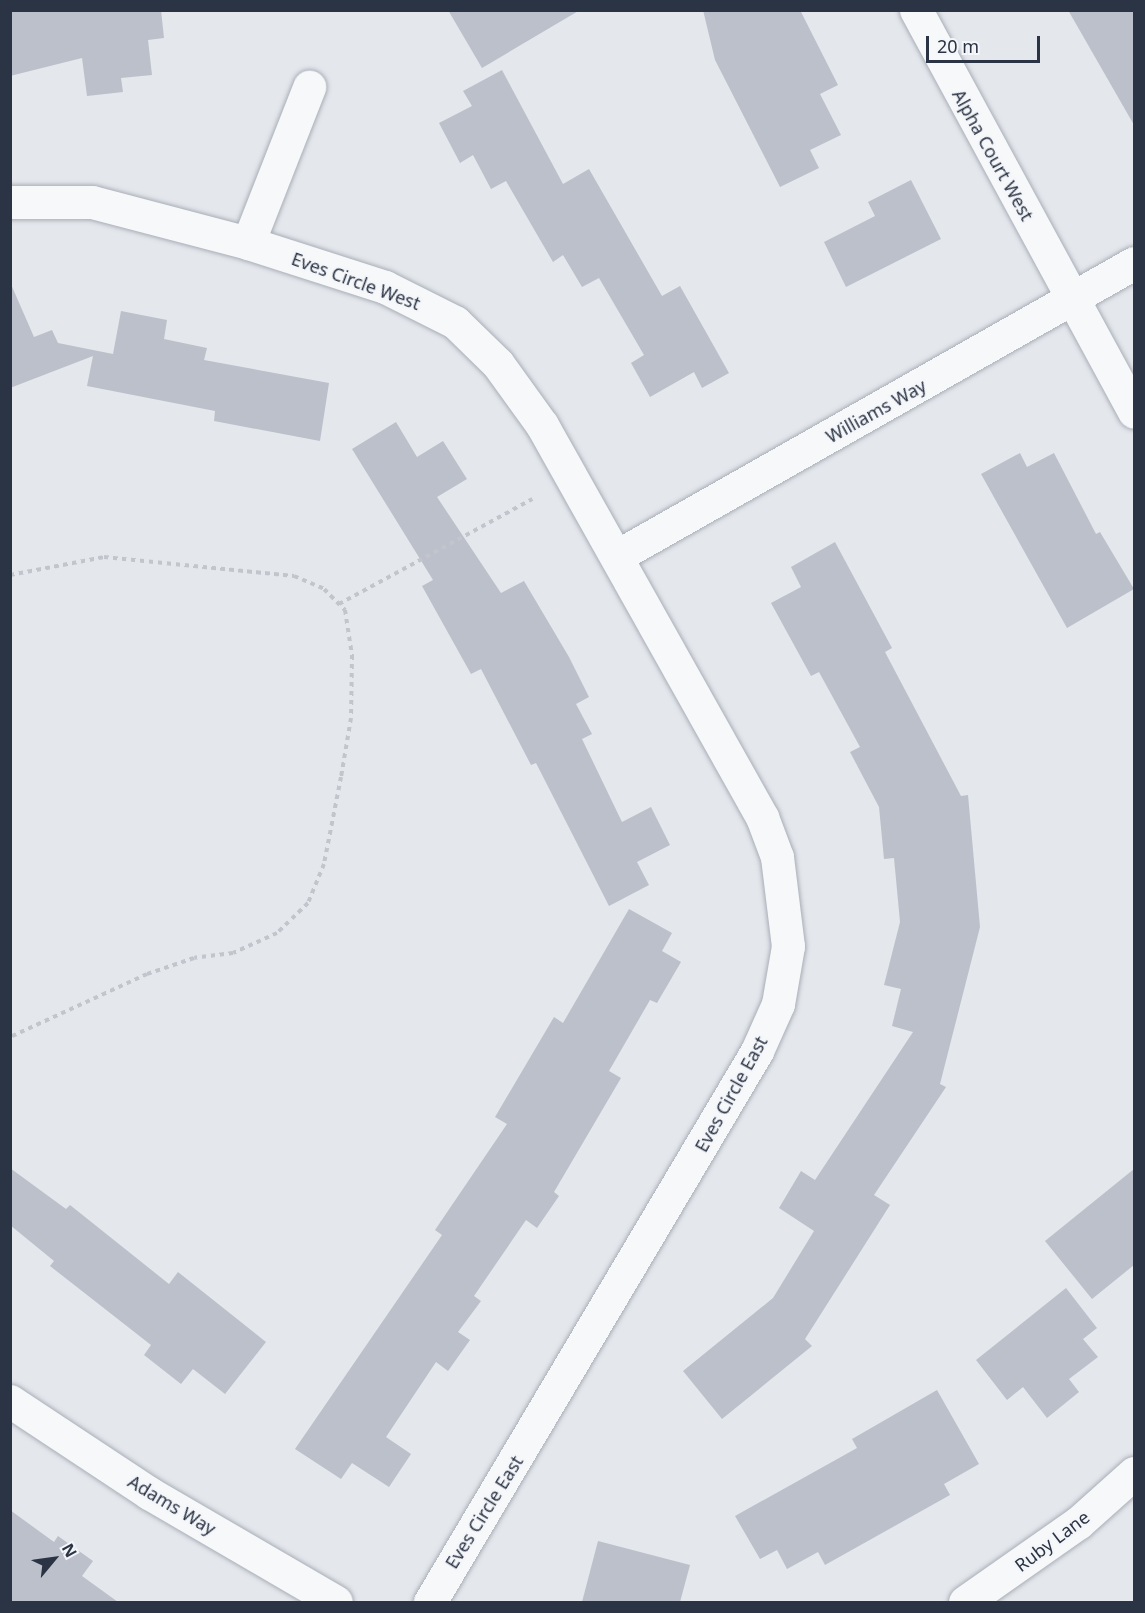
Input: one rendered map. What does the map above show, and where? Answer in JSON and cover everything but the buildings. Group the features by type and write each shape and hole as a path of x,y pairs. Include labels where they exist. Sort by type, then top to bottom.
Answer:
{"street":[{"name":"Alpha Court West","path":"916,10 1134,412"},
{"path":"248,243 309,87"},
{"name":"Eves Circle West","path":"10,202 92,202 248,243 386,287 455,322 521,391 617,556"},
{"name":"Williams Way","path":"617,556 1134,263"},
{"name":"Eves Circle East","path":"430,1602 729,1104 757,1051 784,978 787,903 762,817 617,556"},
{"name":"Adams Way","path":"10,1401 149,1493 336,1602"},
{"name":"Ruby Lane","path":"965,1602 1078,1523 1134,1473"}],"path":[{"path":"339,604 531,499"},
{"path":"10,575 104,557 187,563 294,576 324,589 345,610 352,655 351,718 324,864 308,903 277,933 233,953 194,958 147,974 10,1037"}]}
